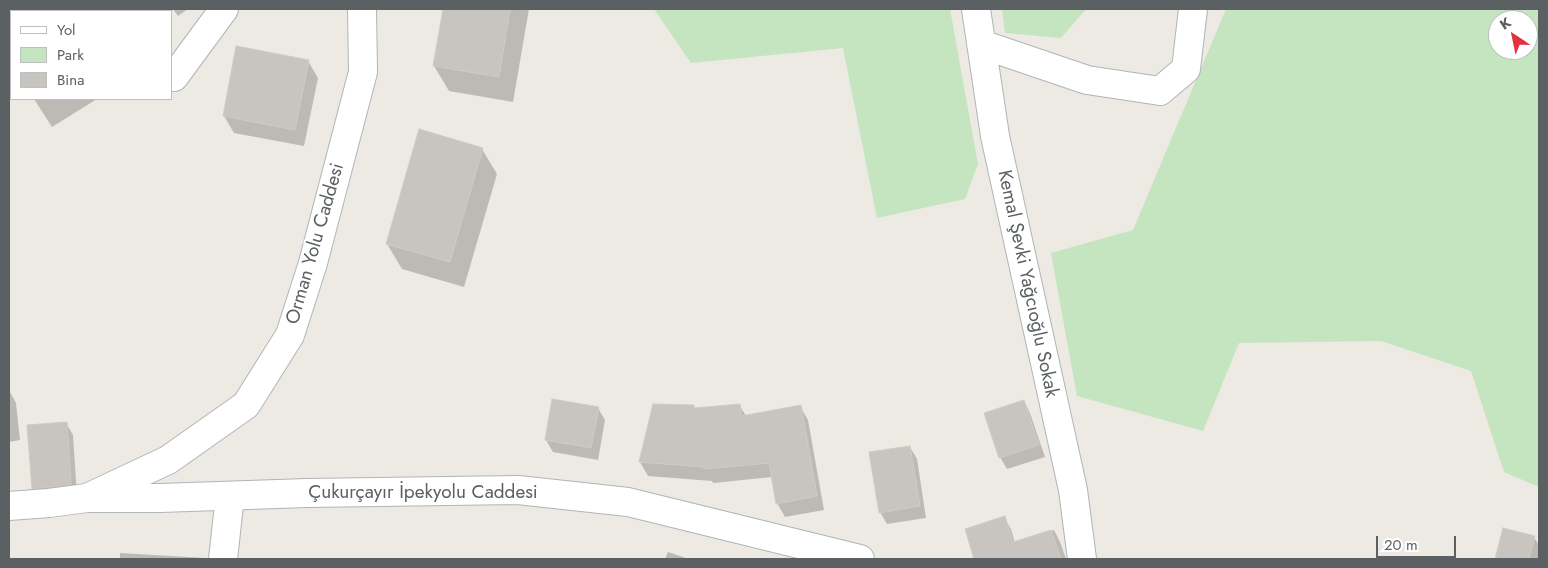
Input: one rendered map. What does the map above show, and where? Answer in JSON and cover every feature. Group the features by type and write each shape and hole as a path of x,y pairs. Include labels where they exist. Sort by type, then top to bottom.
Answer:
{"street":[{"path":"174,77 224,9"},
{"name":"Orman Yolu Caddesi","path":"87,498 168,460 246,406 290,335 313,263 363,72 362,9"},
{"name":"Kemal Şevki Yağcıoğlu Sokak","path":"976,9 995,136 1072,490 1082,559"},
{"path":"981,44 1087,80 1160,91 1186,69 1193,9"},
{"name":"Çukurçayır İpekyolu Caddesi","path":"9,506 87,498 518,490 628,502 826,556 860,559"},
{"path":"223,559 230,496"}],"green space":[{"path":"654,9 950,9 978,164 965,199 877,218 843,48 691,63"},
{"path":"1002,9 1086,9 1061,38 1005,33"},
{"path":"1226,9 1539,9 1539,487 1504,472 1471,371 1381,341 1239,343 1203,431 1077,396 1051,253 1133,230"}],"building":[{"path":"443,9 510,9 499,77 433,66"},
{"path":"236,46 309,60 295,130 223,116"},
{"path":"419,129 483,148 450,262 386,244"},
{"path":"552,399 599,407 591,448 545,440"},
{"path":"1024,400 1039,445 999,458 984,413"},
{"path":"653,404 694,405 694,408 740,404 741,416 801,405 817,496 776,504 769,463 704,469 704,467 639,462"},
{"path":"67,422 71,484 32,489 27,425"},
{"path":"910,446 920,506 879,513 869,452"},
{"path":"1005,516 1013,542 1051,530 1061,559 974,559 965,529"},
{"path":"1503,528 1535,536 1529,559 1495,559"}]}
